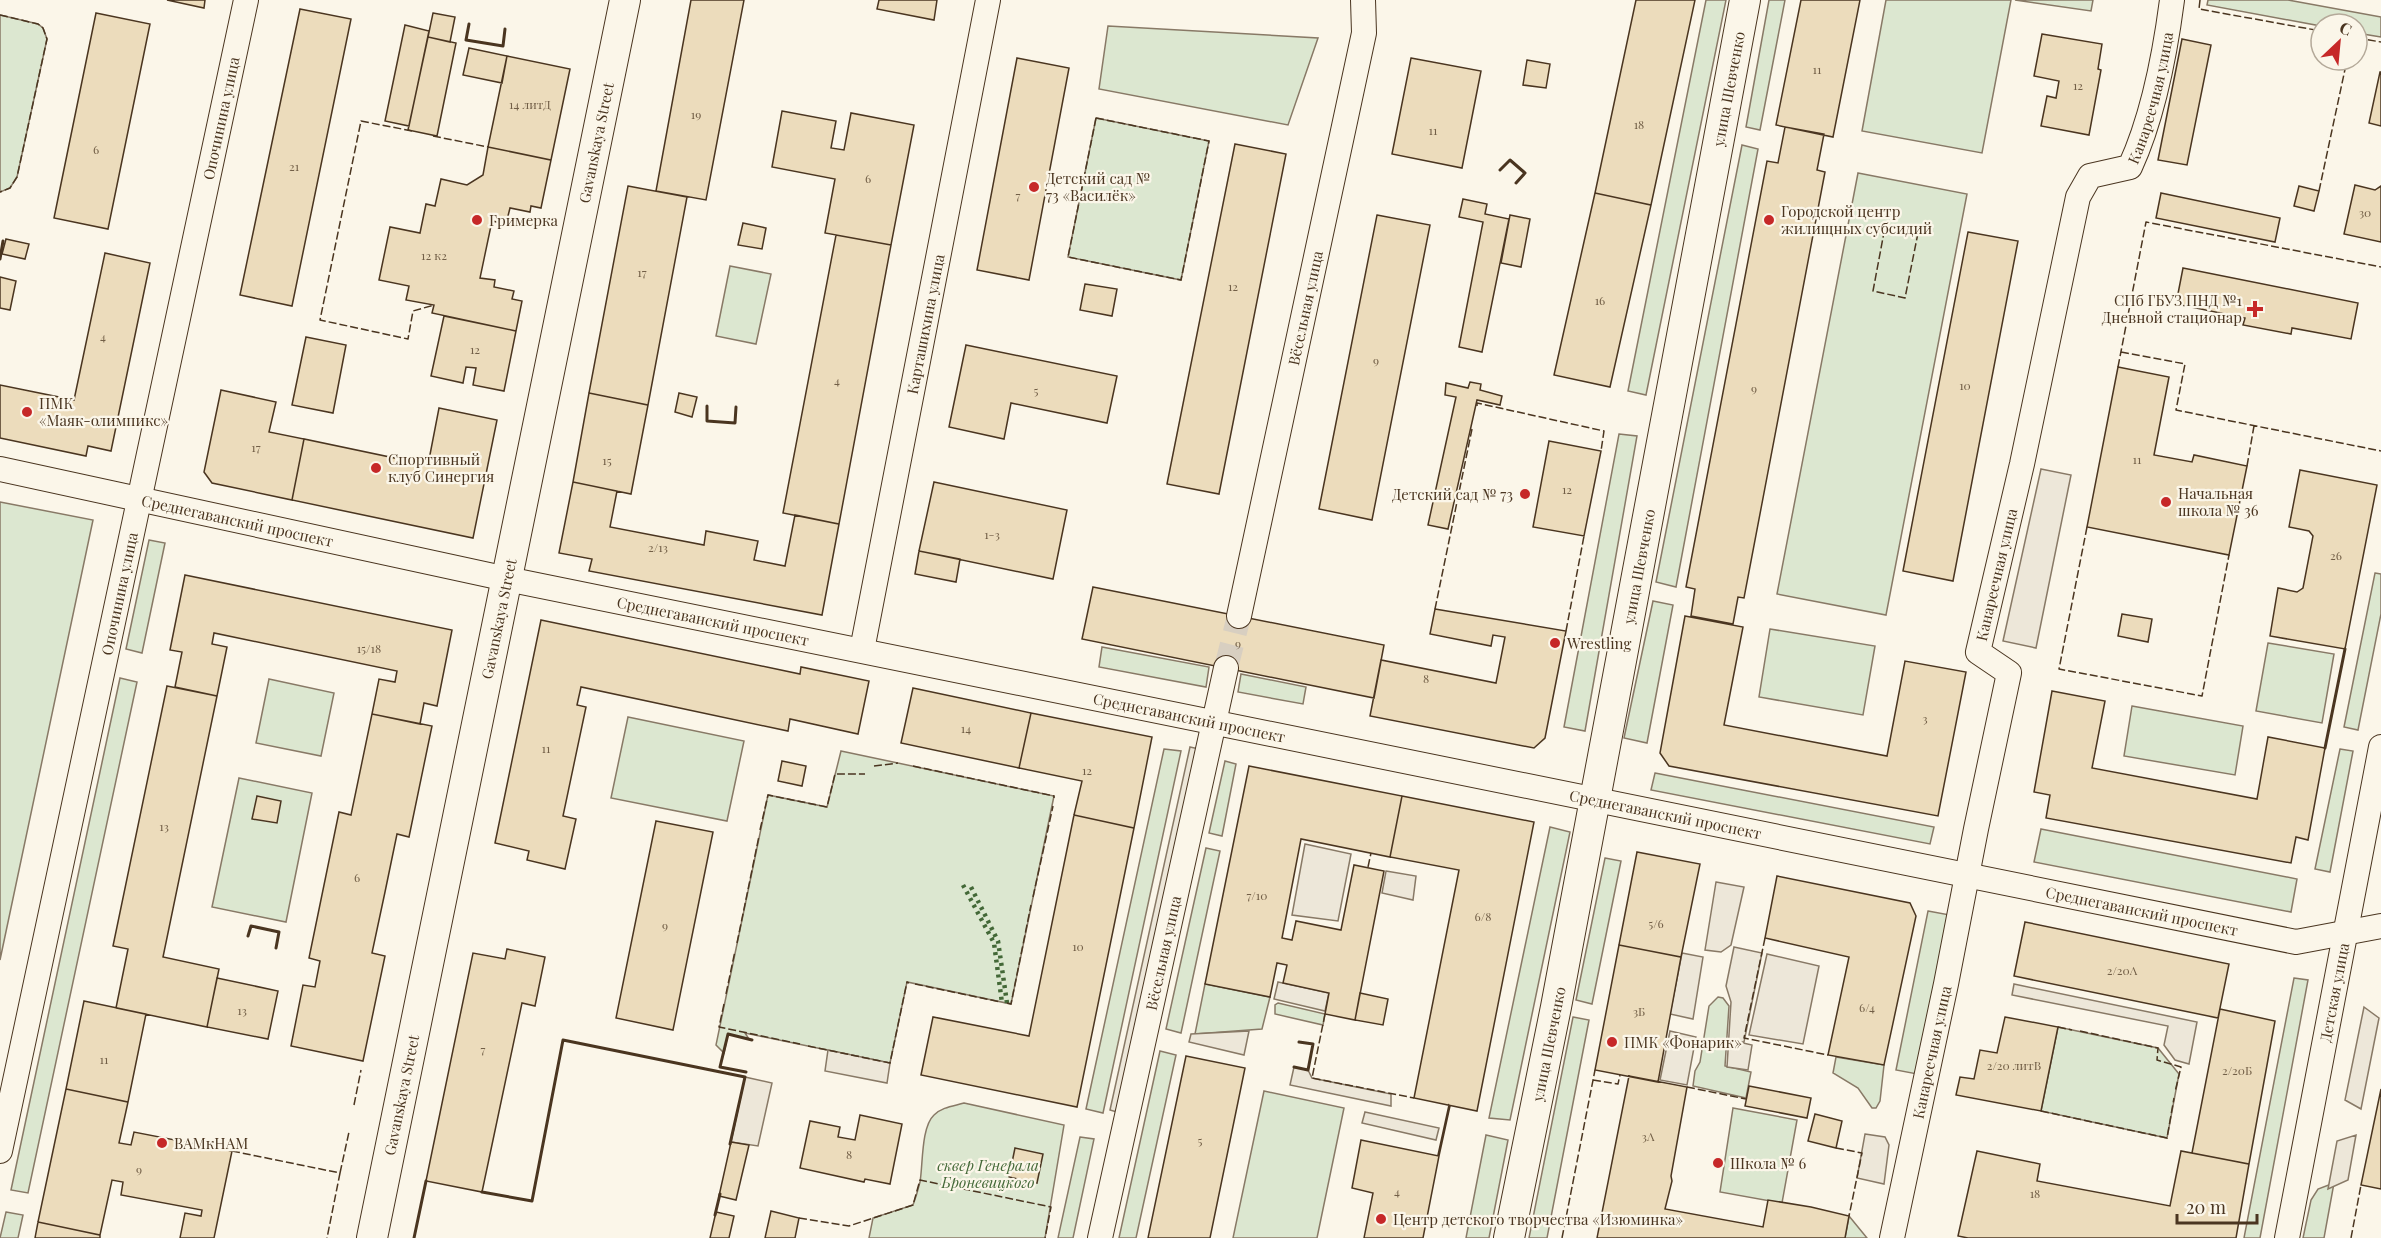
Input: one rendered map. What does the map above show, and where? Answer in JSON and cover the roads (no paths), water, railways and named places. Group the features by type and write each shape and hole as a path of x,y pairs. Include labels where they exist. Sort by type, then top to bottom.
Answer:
{"street":[{"name":"Опочинина улица","path":"0,1150 246,0"},
{"name":"Gavanskaya Street","path":"372,1238 625,0"},
{"name":"Карташихина улица","path":"862,650 988,0"},
{"name":"Вёсельная улица","path":"1239,616 1364,33 1363,0"},
{"name":"улица Шевченко","path":"1509,1238 1556,1006 1745,0"},
{"name":"Канареечная улица","path":"1892,1238 2009,674 1978,652 2025,453 2078,197 2090,176 2130,167 2144,132 2168,31 2172,0"},
{"name":"Среднегаванский проспект","path":"0,469 507,579 2296,942 2381,926"},
{"name":"Вёсельная улица","path":"1100,1238 1226,668"},
{"name":"Детская улица","path":"2288,1238 2381,747"}],"tunnel":[{"path":"1226,668 1239,616"}],"place":[{"name":"Детский сад № 73 «Василёк»","path":"1034,187"},
{"name":"Гримерка","path":"477,220"},
{"name":"Городской центр жилищных субсидий","path":"1769,220"},
{"name":"СПб ГБУЗ ПНД №1 Дневной стационар","path":"2255,309"},
{"name":"ПМК «Маяк-олимпикс»","path":"27,412"},
{"name":"Спортивный клуб Синергия","path":"376,468"},
{"name":"Детский сад № 73","path":"1525,494"},
{"name":"Начальная школа № 36","path":"2166,502"},
{"name":"Wrestling","path":"1555,643"},
{"name":"ПМК «Фонарик»","path":"1612,1042"},
{"name":"ВАМкНАМ","path":"162,1143"},
{"name":"Школа № 6","path":"1718,1163"},
{"name":"Центр детского творчества «Изюминка»","path":"1381,1219"}],"park label":[{"name":"сквер Генерала Броневицкого","path":"988,1174"}]}
